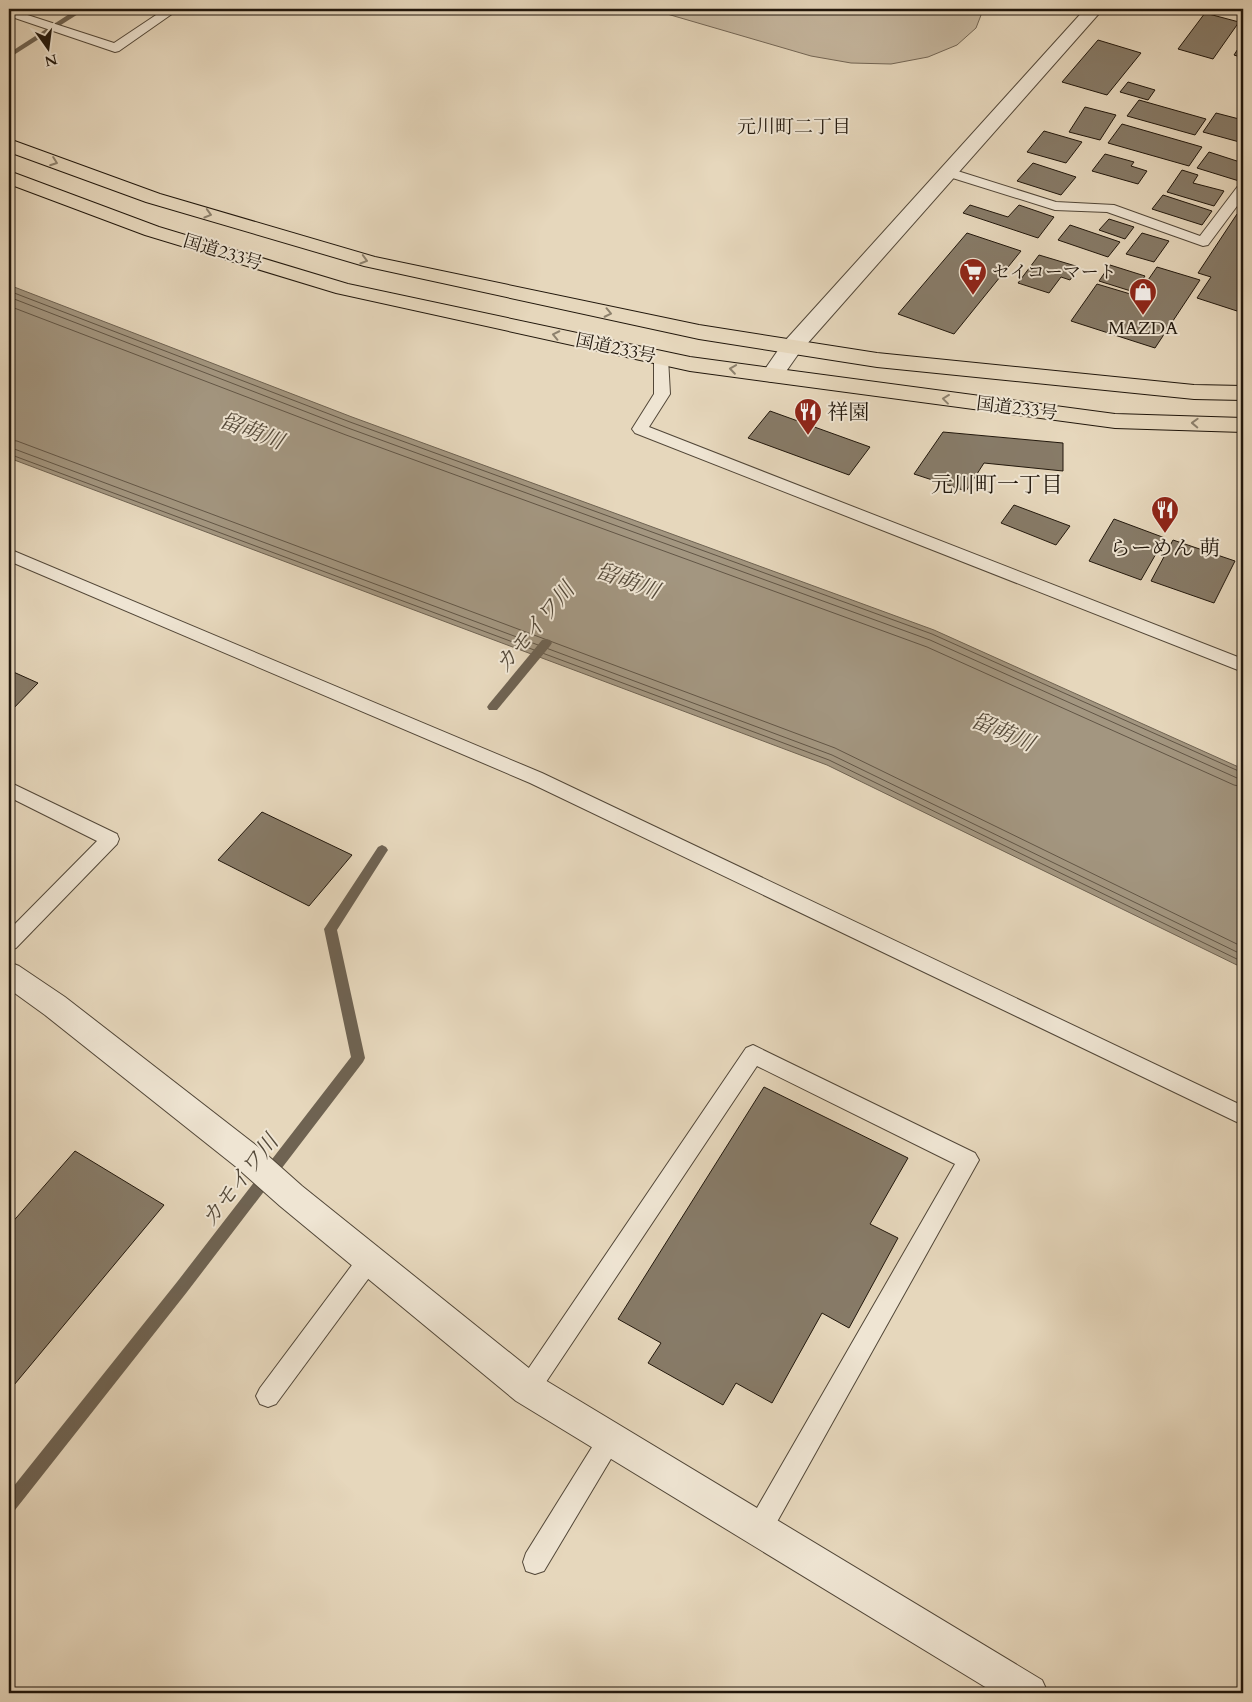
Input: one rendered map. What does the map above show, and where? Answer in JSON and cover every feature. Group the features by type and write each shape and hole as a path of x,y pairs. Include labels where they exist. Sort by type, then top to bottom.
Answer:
{"highway":[{"name":"国道233号","path":"9,145 153,198 371,262 699,332 791,348 877,360 1194,392 1243,392"},
{"name":"国道233号","path":"9,177 152,230 343,288 690,364 1115,420 1243,425"}],"street":[{"path":"772,375 791,348 1094,9"},
{"path":"9,974 55,1006 246,1156 291,1196 528,1390 1029,1693"}],"lane":[{"path":"9,12 115,48 173,9"},
{"path":"948,172 1055,206 1108,208 1203,242 1243,189"},
{"path":"661,358 662,394 640,429 1243,666"},
{"path":"9,555 536,778 1243,1116"},
{"path":"9,789 110,839 9,942"},
{"path":"528,1390 752,1054 968,1160 759,1529"},
{"path":"268,1396 369,1260"},
{"path":"535,1562 610,1439"}],"shaded area":[{"path":"650,9 983,10 976,28 957,45 928,57 891,64 851,63 811,56"}],"water":[{"name":"留萌川","path":"9,285 352,417 934,630 1243,769 1243,968 827,765 9,458"}],"building":[{"path":"1219,9 1243,9 1243,16"},
{"path":"1205,13 1239,22 1213,59 1178,49"},
{"path":"1098,40 1141,53 1107,95 1062,82"},
{"path":"1243,41 1243,58 1234,55"},
{"path":"1128,82 1155,90 1148,100 1120,92"},
{"path":"1139,100 1206,119 1195,135 1127,116"},
{"path":"1085,107 1116,115 1100,140 1069,132"},
{"path":"1216,113 1243,120 1243,143 1203,132"},
{"path":"1122,124 1202,147 1189,166 1108,143"},
{"path":"1044,131 1082,142 1066,163 1027,152"},
{"path":"1209,152 1243,163 1243,176 1239,181 1197,168"},
{"path":"1105,154 1134,162 1131,166 1147,171 1138,184 1092,171"},
{"path":"1033,163 1076,177 1061,195 1017,181"},
{"path":"1182,170 1198,175 1193,183 1224,191 1214,206 1167,192"},
{"path":"1163,195 1212,211 1202,225 1152,209"},
{"path":"970,205 1008,217 1019,205 1054,217 1038,238 963,213"},
{"path":"1237,214 1243,216 1243,301 1237,311 1197,298 1211,277 1198,273"},
{"path":"1109,219 1134,227 1125,239 1099,230"},
{"path":"1070,225 1120,242 1108,257 1058,240"},
{"path":"967,233 1021,251 954,334 898,314"},
{"path":"1142,233 1169,241 1154,262 1126,254"},
{"path":"1039,255 1079,267 1070,280 1061,277 1049,293 1018,283"},
{"path":"1110,265 1145,276 1134,292 1099,281"},
{"path":"1157,267 1200,280 1155,348 1071,321 1097,284 1137,296"},
{"path":"770,411 870,447 849,475 748,438"},
{"path":"943,432 1063,443 1063,471 984,463 966,491 914,474"},
{"path":"1014,505 1070,526 1056,545 1001,523"},
{"path":"1114,519 1165,538 1141,580 1089,561"},
{"path":"1173,540 1235,561 1214,603 1151,581"},
{"path":"9,670 38,683 9,713"},
{"path":"262,812 352,855 309,906 218,860"},
{"path":"764,1087 908,1158 870,1224 898,1238 849,1328 822,1313 772,1403 736,1383 723,1405 648,1363 661,1343 618,1319"},
{"path":"75,1151 164,1205 9,1391 9,1226"}],"waterway":[{"path":"9,56 82,9"},
{"name":"カモイワ川","path":"493,707 546,643"},
{"name":"カモイワ川","path":"9,1504 182,1287 358,1058 330,929 382,850"}],"place":[{"name":"セイコーマート","path":"973,296"},
{"name":"MAZDA","path":"1143,316"},
{"name":"祥園","path":"808,436"},
{"name":"らーめん 萌","path":"1165,534"}],"district":[{"name":"元川町二丁目","path":"794,126"},
{"name":"元川町一丁目","path":"997,484"}]}
